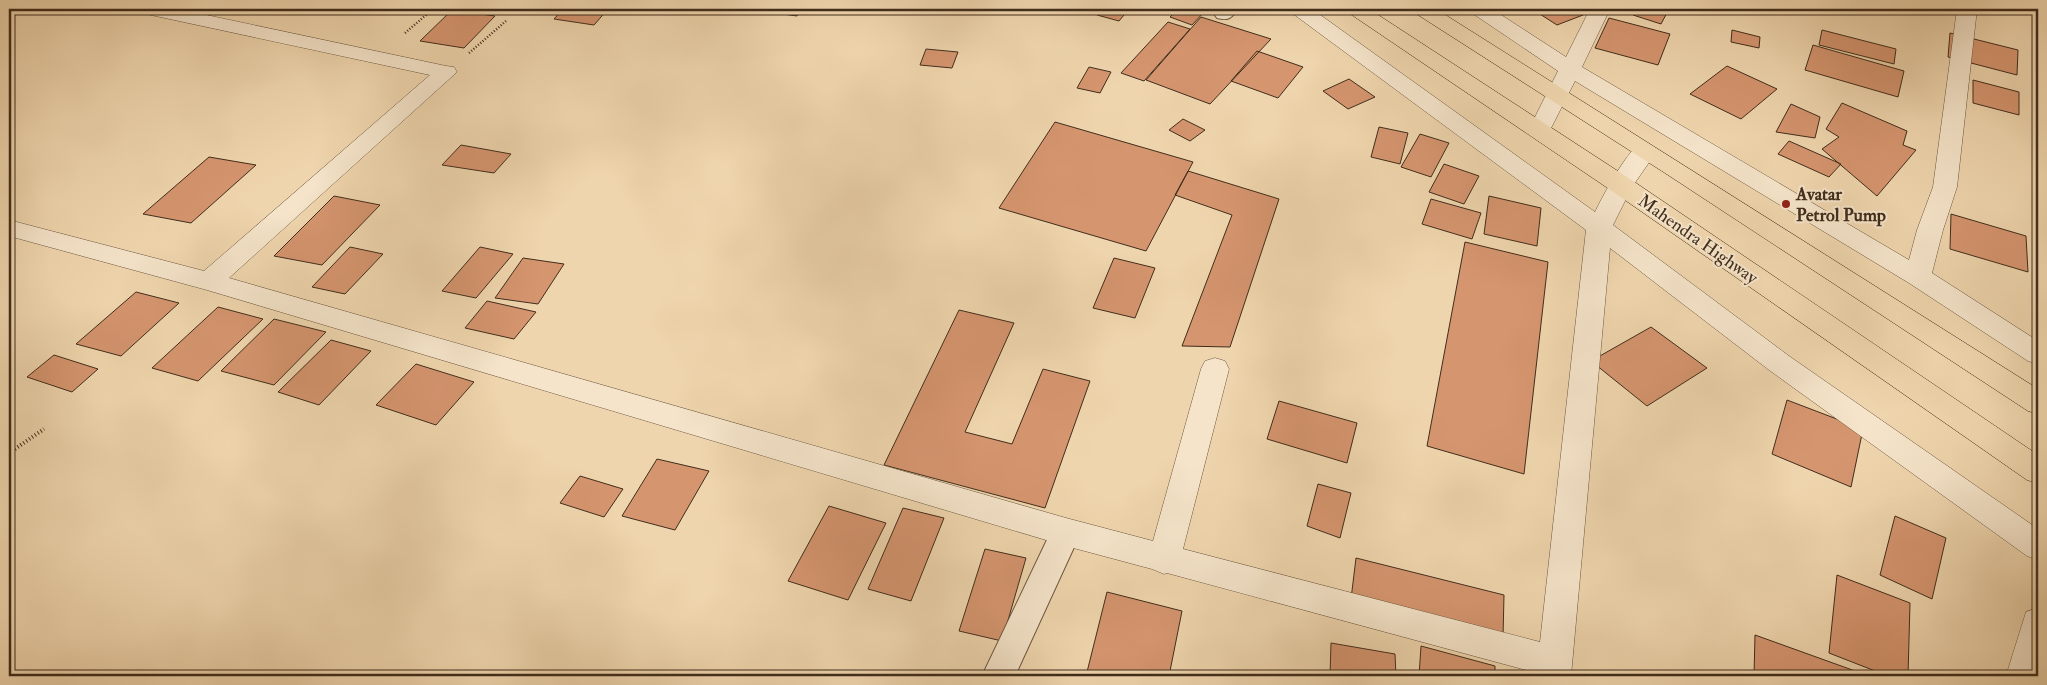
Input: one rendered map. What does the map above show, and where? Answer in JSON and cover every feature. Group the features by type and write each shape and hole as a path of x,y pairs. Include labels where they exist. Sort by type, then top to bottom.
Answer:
{"highway":[{"name":"Mahendra Highway","path":"1356,9 1621,185 2038,471"},
{"path":"1422,9 1682,173 2038,403"}],"street":[{"path":"151,9 446,72"},
{"path":"1298,9 1599,227 1779,363 2038,546"},
{"path":"1479,9 1570,69 1918,277 2038,354"},
{"path":"1539,131 1600,9"},
{"path":"1918,277 1930,230 1945,187 1967,9"},
{"path":"209,281 446,72"},
{"path":"9,228 209,281 1066,532 1555,669 1599,227 1621,185 1645,151"},
{"path":"1164,560 1215,370"},
{"path":"2023,676 2038,624"}],"lane":[{"path":"998,676 1066,532"}],"path":[{"path":"446,72 506,21"},
{"path":"9,453 44,429"}],"building":[{"path":"563,9 608,9 594,25 554,19"},
{"path":"747,9 802,9 797,16"},
{"path":"831,9 864,9 860,14"},
{"path":"1103,9 1129,9 1119,21 1097,15"},
{"path":"1178,9 1195,9 1204,12 1192,25 1170,17"},
{"path":"1532,9 1573,9 1583,15 1557,25"},
{"path":"1637,9 1669,9 1661,24 1633,15"},
{"path":"452,10 495,16 464,48 420,41"},
{"path":"1201,17 1271,39 1210,104 1146,80"},
{"path":"1609,18 1670,34 1658,65 1595,48"},
{"path":"1168,22 1190,29 1144,81 1121,73"},
{"path":"1732,30 1760,37 1759,48 1731,42"},
{"path":"1822,30 1896,49 1894,64 1819,45"},
{"path":"1950,33 2018,50 2017,75 1948,57"},
{"path":"1813,45 1904,71 1898,97 1805,70"},
{"path":"926,49 958,52 952,68 920,65"},
{"path":"1257,51 1303,67 1278,98 1231,81"},
{"path":"1727,66 1777,89 1741,119 1690,94"},
{"path":"1089,67 1111,72 1100,93 1077,88"},
{"path":"1349,79 1375,97 1348,109 1323,91"},
{"path":"1973,80 2019,92 2019,115 1973,103"},
{"path":"1842,103 1907,131 1903,145 1916,150 1877,196 1822,149 1839,137 1826,129"},
{"path":"1791,104 1820,117 1815,138 1776,132"},
{"path":"1183,119 1205,130 1190,141 1169,130"},
{"path":"1055,122 1193,162 1146,251 999,208"},
{"path":"1379,127 1408,133 1400,164 1371,157"},
{"path":"1420,134 1449,143 1431,177 1401,167"},
{"path":"1789,141 1841,164 1829,177 1778,154"},
{"path":"461,145 511,154 494,173 442,165"},
{"path":"209,157 256,165 191,223 143,214"},
{"path":"1444,164 1479,176 1464,204 1429,192"},
{"path":"1188,171 1279,199 1230,347 1182,346 1232,215 1175,195"},
{"path":"334,196 380,205 322,265 274,256"},
{"path":"1489,196 1541,208 1537,246 1484,234"},
{"path":"1431,199 1481,213 1472,239 1422,224"},
{"path":"1951,214 2026,236 2028,272 1950,249"},
{"path":"1465,242 1548,262 1524,474 1427,446"},
{"path":"350,247 383,254 345,294 312,287"},
{"path":"480,247 513,254 476,298 442,291"},
{"path":"523,258 564,264 538,304 495,298"},
{"path":"1114,258 1155,268 1135,318 1093,308"},
{"path":"136,292 179,303 121,356 76,344"},
{"path":"487,301 536,312 514,339 465,328"},
{"path":"218,307 263,319 198,381 152,368"},
{"path":"959,310 1014,323 965,432 1012,444 1043,369 1090,381 1045,508 884,465"},
{"path":"274,319 326,332 274,385 221,371"},
{"path":"1651,327 1707,368 1647,406 1591,361"},
{"path":"331,340 371,351 319,405 278,392"},
{"path":"54,355 98,369 72,392 27,377"},
{"path":"416,364 474,382 436,425 376,405"},
{"path":"1787,400 1863,429 1851,487 1772,454"},
{"path":"1279,401 1357,423 1347,463 1267,439"},
{"path":"657,459 709,471 675,530 622,516"},
{"path":"580,476 623,489 604,517 560,503"},
{"path":"1318,484 1351,493 1340,538 1307,526"},
{"path":"829,506 886,523 848,600 788,581"},
{"path":"903,508 944,518 911,601 868,589"},
{"path":"1895,516 1946,538 1932,599 1880,575"},
{"path":"985,549 1026,558 1002,641 959,631"},
{"path":"1356,558 1504,595 1503,637 1351,599"},
{"path":"1837,575 1910,603 1908,676 1888,676 1829,653"},
{"path":"1107,592 1182,611 1169,676 1086,676"},
{"path":"1755,635 1869,676 1754,676"},
{"path":"1331,643 1395,654 1396,676 1330,676"},
{"path":"1421,646 1495,666 1495,676 1419,676"}],"place":[{"name":"Avatar Petrol Pump","path":"1786,204"}]}
